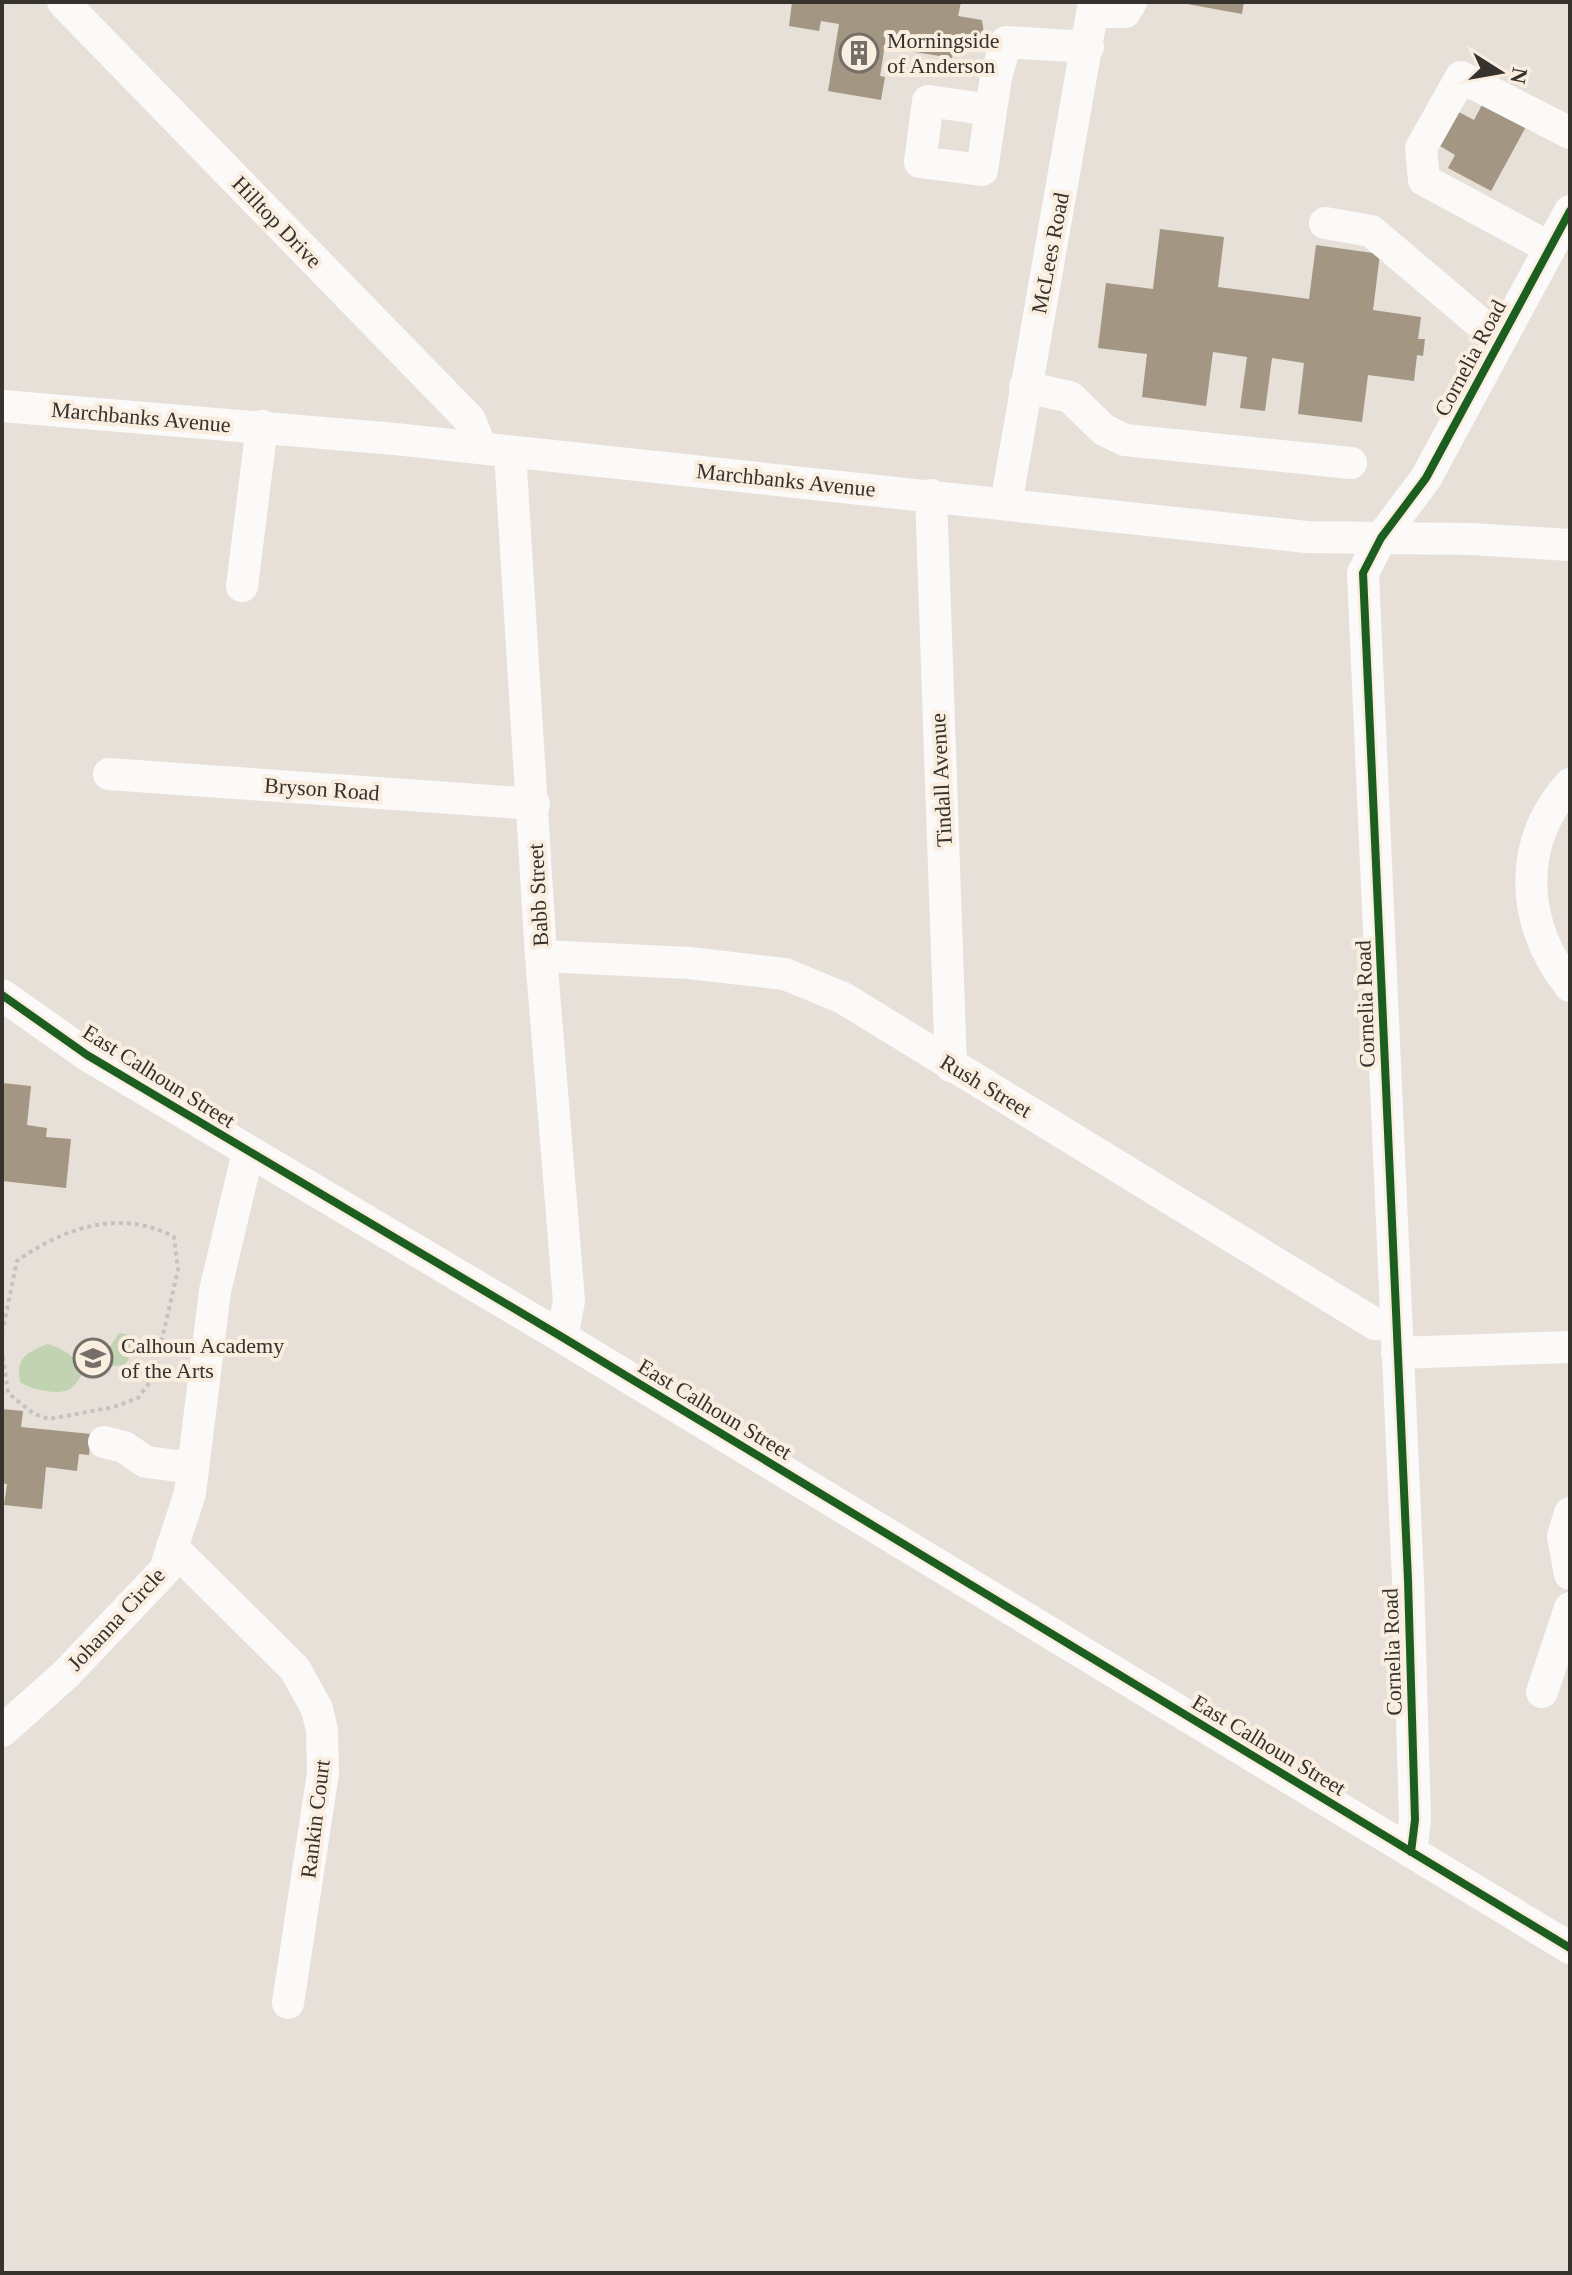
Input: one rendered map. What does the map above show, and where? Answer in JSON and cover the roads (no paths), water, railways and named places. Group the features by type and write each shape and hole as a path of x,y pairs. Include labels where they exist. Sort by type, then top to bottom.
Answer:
{"street":[{"name":"Hilltop Drive","path":"63,2 496,450"},
{"path":"1093,7 1125,12 1131,2"},
{"name":"McLees Road","path":"1006,504 1093,7"},
{"path":"991,110 1006,42 1088,47"},
{"path":"1550,248 1424,180 1421,148 1461,77 1570,133"},
{"name":"Cornelia Road","path":"1411,1852 1414,1788 1373,747 1364,646 1363,573 1381,538 1426,478 1570,211"},
{"path":"1325,223 1371,231 1500,340"},
{"path":"1025,387 1070,397 1104,430 1125,440 1351,463"},
{"name":"Marchbanks Avenue","path":"2,406 262,426 1306,537 1570,545"},
{"path":"242,586 262,426"},
{"name":"Babb Street","path":"496,450 534,804 541,956 569,1301 562,1337"},
{"name":"Tindall Avenue","path":"931,495 951,1066"},
{"name":"Bryson Road","path":"109,774 534,804"},
{"path":"1570,784 1546,816 1531,876 1532,913 1555,964 1570,986"},
{"name":"Rush Street","path":"541,956 689,963 785,974 843,998 1396,1339 1570,1347"},
{"name":"East Calhoun Street","path":"2,995 87,1055 562,1337 1570,1948"},
{"name":"Johanna Circle","path":"2,1731 66,1674 165,1570 190,1493 215,1291 248,1152"},
{"path":"104,1442 124,1447 146,1462 193,1468"},
{"path":"1570,1513 1563,1536 1570,1574"},
{"name":"Rankin Court","path":"172,1547 287,1660 308,1689 320,1719 323,1773 288,2003"},
{"path":"1542,1692 1570,1608"}],"place":[{"name":"Morningside of Anderson","path":"859,53"},
{"name":"Calhoun Academy of the Arts","path":"93,1358"}]}
